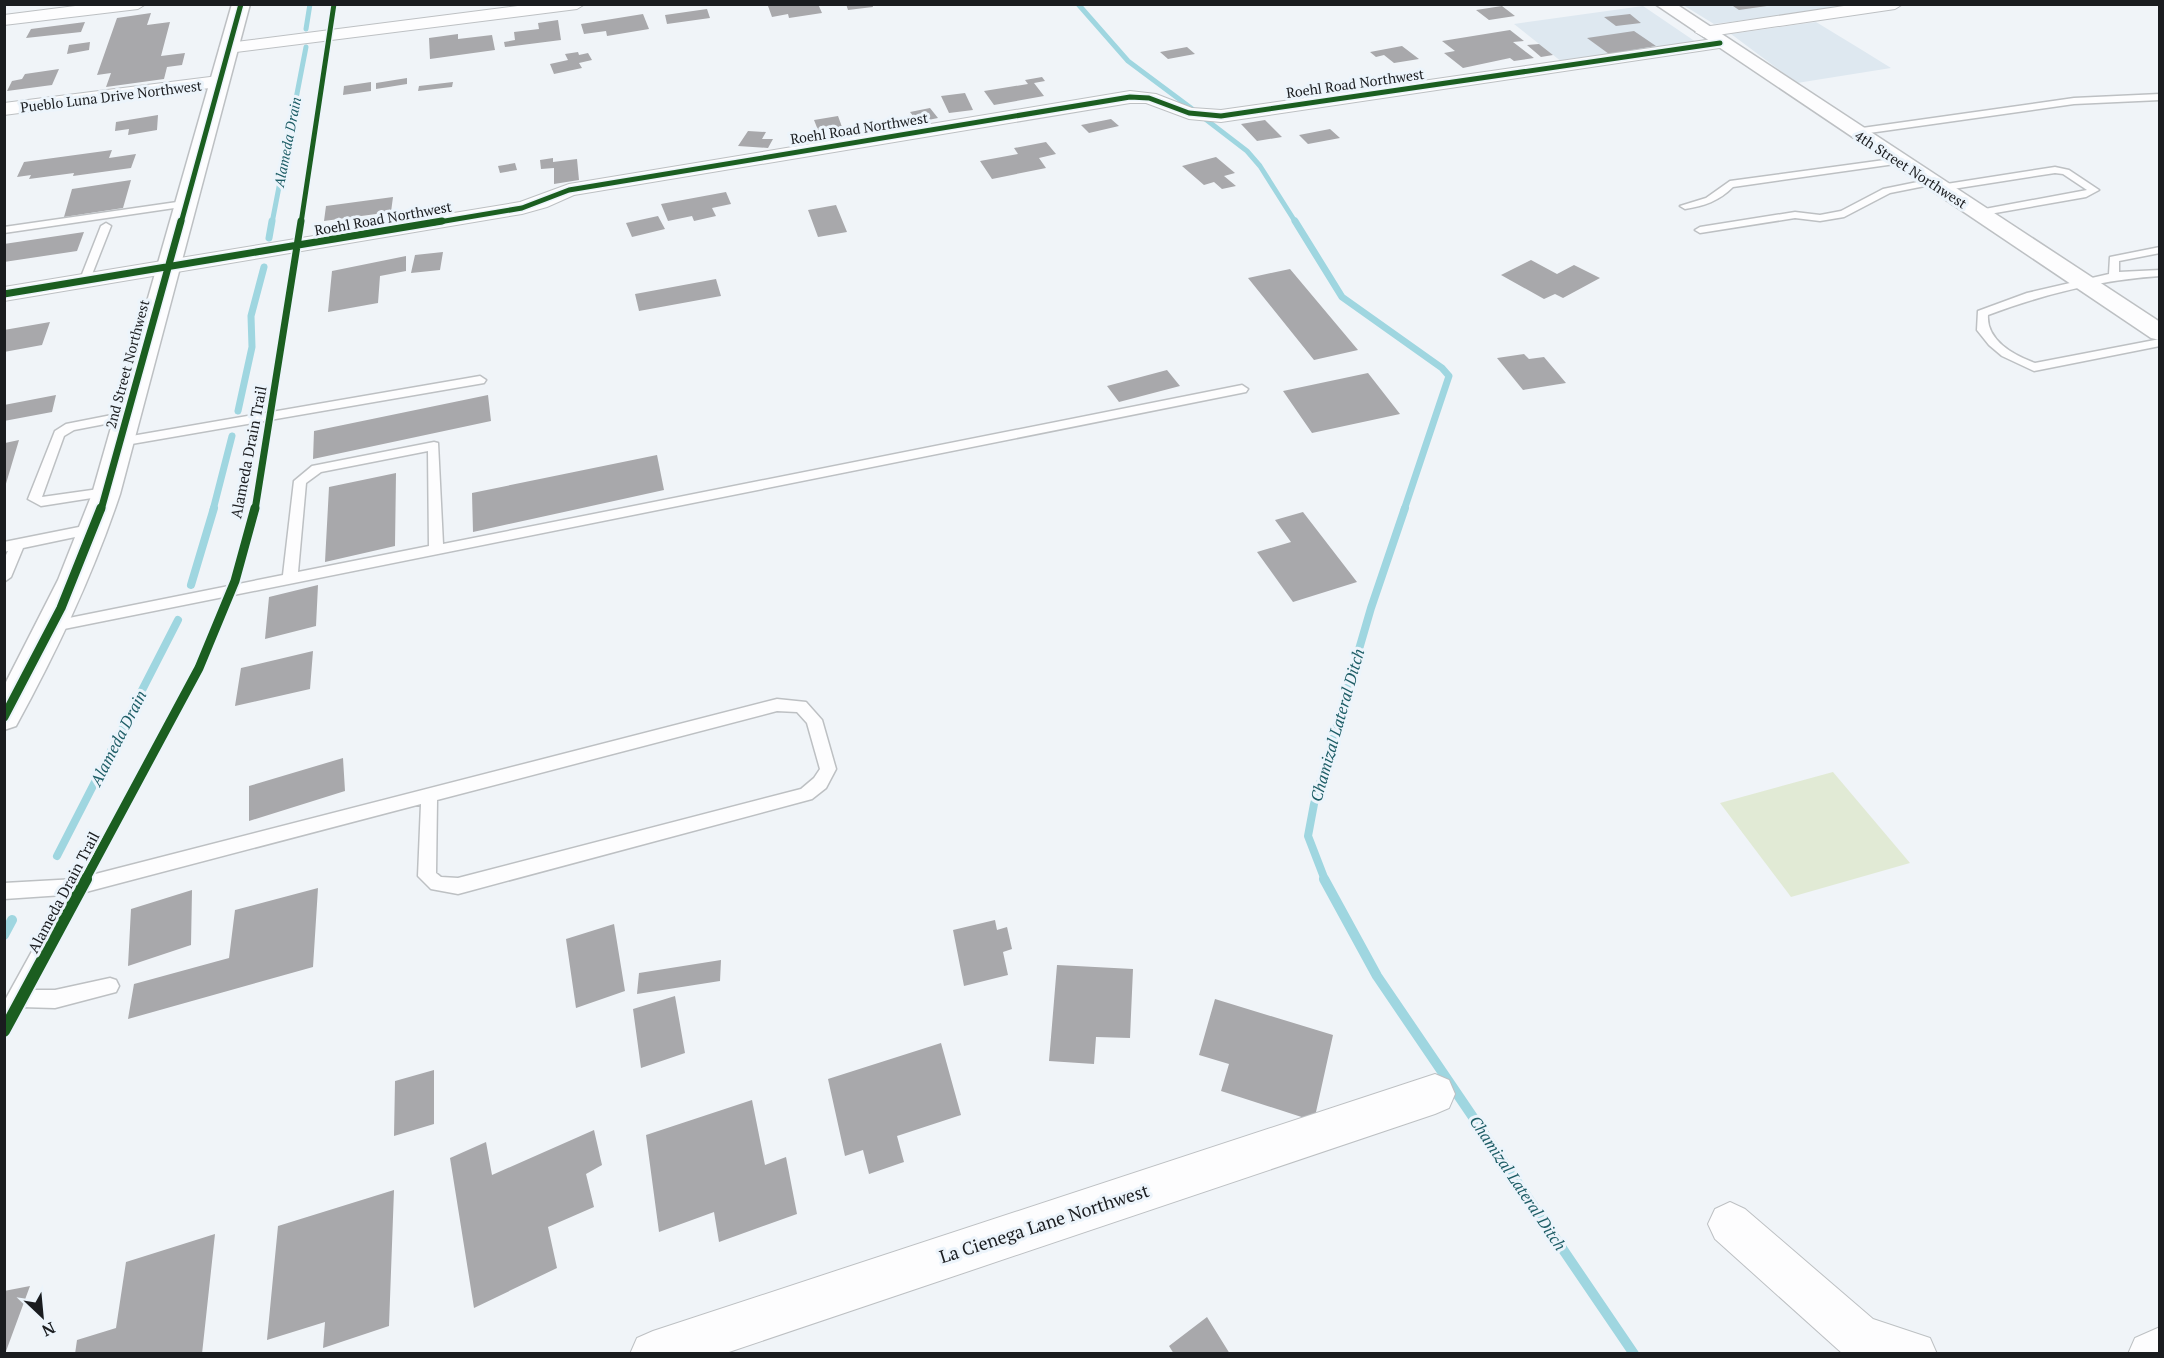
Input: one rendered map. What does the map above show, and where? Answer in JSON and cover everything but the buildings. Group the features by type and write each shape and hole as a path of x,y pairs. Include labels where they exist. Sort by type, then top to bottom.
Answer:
{"main road":[{"name":"2nd Street Northwest","path":"4,717 54,626 83,562 94,529 241,4"},
{"name":"4th Street Northwest","path":"1663,4 2160,333"}],"street":[{"path":"4,20 138,4"},
{"path":"228,48 577,4"},
{"name":"Roehl Road Northwest","path":"4,294 167,269 522,208 569,190 1130,97 1149,98 1189,113 1221,116 1712,37 1895,4"},
{"name":"Pueblo Luna Drive Northwest","path":"4,109 218,82"},
{"name":"La Cienega Lane Northwest","path":"653,1353 1435,1094"},
{"path":"1730,1224 1860,1338 1914,1353"},
{"path":"2151,1353 2160,1350"}],"lane":[{"path":"1855,132 2064,103 2160,97"},
{"path":"1684,206 1708,203 1718,198 1730,184 1899,161"},
{"path":"1700,230 1795,215 1820,218 1844,214 1887,191 2055,170 2066,172 2094,190 1978,213"},
{"path":"4,230 184,204"},
{"path":"84,282 106,226"},
{"path":"2114,276 2114,259 2160,250"},
{"path":"2160,273 2114,276 2009,302 1982,313 1981,326 1985,334 2017,360 2034,367 2160,342"},
{"path":"106,492 41,502 35,499 59,434 70,427 123,429 480,380"},
{"path":"54,626 1242,389"},
{"path":"290,579 300,481 318,468 434,446 436,550"},
{"path":"4,577 11,546 94,529"},
{"path":"4,891 76,887 429,795 777,705 801,706 814,720 828,769 820,783 806,794 458,886 437,884 428,876 429,795"},
{"path":"4,1021 76,887"},
{"path":"17,998 55,999 110,986"}],"shaded area":[{"path":"1833,4 1840,8 1714,24 1683,5"},
{"path":"1643,6 1696,42 1562,62 1514,24"},
{"path":"1816,22 1891,68 1797,83 1731,34"}],"green space":[{"path":"1833,772 1910,863 1791,897 1720,803"}],"waterway":[{"name":"Alameda Drain","path":"306,29 310,4"},
{"name":"Chamizal Lateral Ditch","path":"1078,4 1128,61 1195,111"},
{"name":"Alameda Drain","path":"272,223 306,47"},
{"name":"Chamizal Lateral Ditch","path":"1204,118 1247,151 1260,166 1296,223"},
{"name":"Alameda Drain","path":"269,238 272,221"},
{"name":"Chamizal Lateral Ditch","path":"1295,221 1342,297 1442,368 1449,376 1404,510"},
{"name":"Alameda Drain","path":"238,411 252,347 251,316 264,267"},
{"name":"Alameda Drain","path":"213,510 232,436"},
{"name":"Alameda Drain","path":"191,585 214,508"},
{"name":"Chamizal Lateral Ditch","path":"1325,880 1308,836 1314,804 1371,608 1405,508"},
{"name":"Alameda Drain","path":"57,856 178,620"},
{"name":"Chamizal Lateral Ditch","path":"1324,879 1377,976 1634,1354"},
{"name":"Alameda Drain","path":"4,935 12,920"}],"cycle path":[{"path":"4,717 61,608 106,494 241,4"},
{"name":"Alameda Drain Trail","path":"4,1031 199,668 235,581 257,502 334,4"},
{"path":"4,294 522,208 569,190 1130,97 1149,98 1189,113 1221,116 1720,43"}]}
